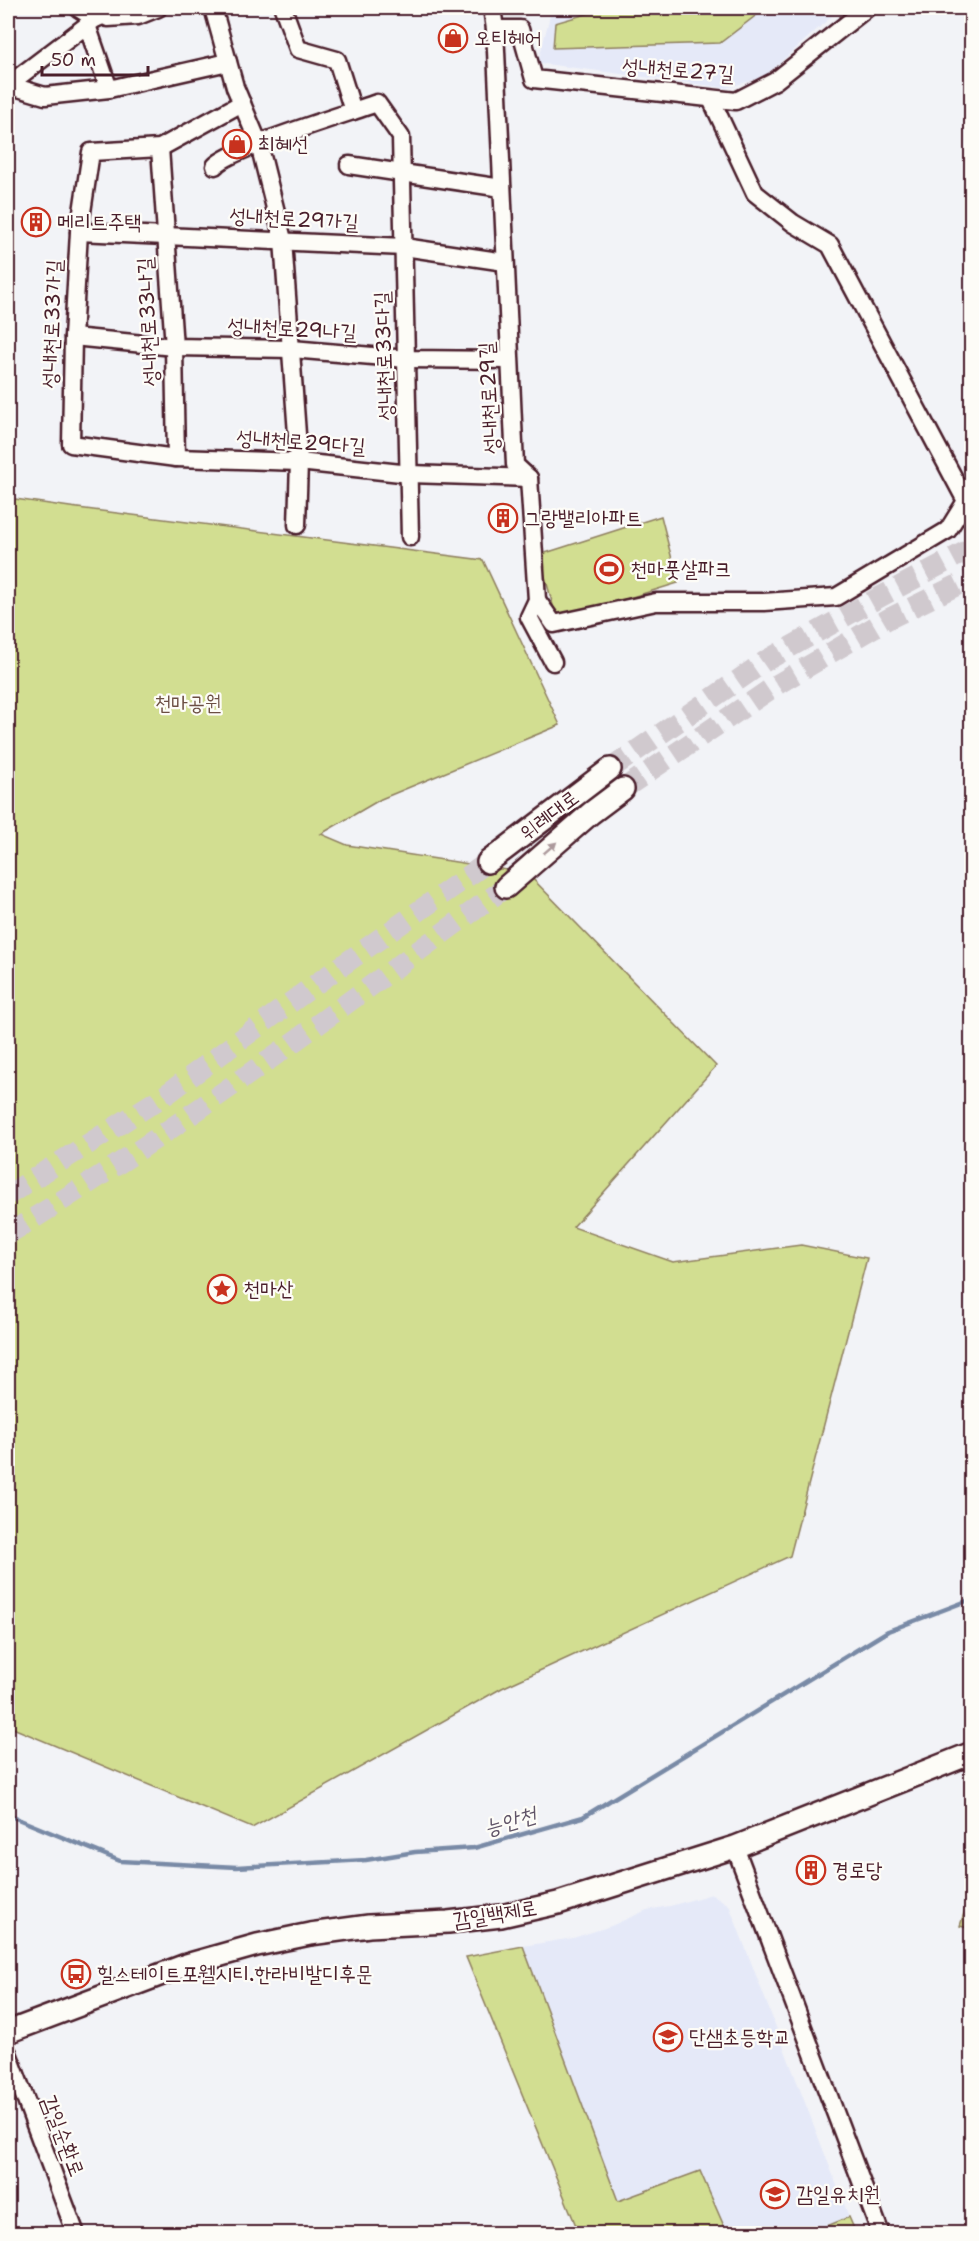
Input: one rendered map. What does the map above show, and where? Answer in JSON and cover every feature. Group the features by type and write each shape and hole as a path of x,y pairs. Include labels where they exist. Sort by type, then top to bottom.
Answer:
{"main road":[{"name":"위례대로","path":"488,862 610,769"},
{"name":"위례대로","path":"506,887 591,813 623,789"},
{"name":"감일백제로","path":"8,2032 186,1965 257,1945 310,1934 369,1926 448,1922 501,1916 558,1904 735,1847 972,1753"}],"street":[{"path":"78,8 91,22 109,90"},
{"path":"8,85 91,22 122,8"},
{"path":"91,22 138,16 158,8"},
{"path":"213,8 228,62 259,144 283,240 299,462 297,525"},
{"path":"283,8 298,49 337,60 353,111"},
{"name":"성내천로29길","path":"492,8 495,29 515,465 529,478 537,600 529,617 553,662"},
{"name":"성내천로27길","path":"495,29 520,29 534,79 736,101 775,81 867,8"},
{"path":"8,85 45,96 109,90 228,62"},
{"path":"537,600 554,624 656,603 764,602 836,597 948,530 966,501 830,245 793,223 755,193 711,99"},
{"name":"성내천로33가길","path":"70,444 79,232 91,152 159,148 242,103"},
{"name":"성내천로33다길","path":"215,166 220,160 259,144 377,103 401,137 410,537"},
{"name":"성내천로33나길","path":"159,148 174,347 176,458"},
{"path":"349,165 402,175 502,188"},
{"name":"성내천로29가길","path":"79,232 404,247 505,261"},
{"name":"성내천로29나길","path":"73,337 174,347 292,350 407,359 509,360"},
{"name":"성내천로29다길","path":"70,444 176,458 299,462 410,474 529,478"},
{"path":"735,1847 881,2234"},
{"name":"감일순환로","path":"8,2054 76,2234"}],"shaded area":[{"path":"552,8 841,8 764,77 726,88 538,63"},
{"name":"단샘초등학교","path":"712,1894 729,1905 849,2217 810,2233 727,2233 699,2171 618,2201 523,1946 573,1938 611,1926 647,1910"}],"green space":[{"path":"607,8 762,8 763,10 720,43 553,48 555,23"},
{"name":"천마공원","path":"8,498 483,560 560,725 381,799 321,834 347,845 527,873 716,1066 573,1227 673,1262 801,1245 867,1258 790,1556 502,1688 252,1828 8,1726"},
{"name":"천마풋살파크","path":"661,516 678,583 557,620 539,555"},
{"path":"965,1910 971,1912 971,1929 960,1926"},
{"path":"523,1946 618,2201 700,2171 727,2233 579,2233 466,1957"},
{"path":"849,2217 856,2233 810,2233"}],"waterway":[{"name":"능안천","path":"8,1815 120,1861 237,1867 366,1860 415,1852 474,1848 583,1817 888,1631 972,1599"}],"tunnel":[{"path":"610,769 767,660 972,548"},
{"path":"623,789 778,684 888,619 972,578"},
{"path":"8,1195 167,1094 309,989 488,862"},
{"path":"8,1234 136,1152 198,1109 506,887"}],"place":[{"name":"오티헤어","path":"453,38"},
{"name":"최혜선","path":"237,144"},
{"name":"메리트주택","path":"36,222"},
{"name":"그랑밸리아파트","path":"503,518"},
{"name":"천마풋살파크","path":"609,569"},
{"name":"천마산","path":"222,1289"},
{"name":"경로당","path":"811,1870"},
{"name":"힐스테이트포웰시티.한라비발디후문","path":"76,1974"},
{"name":"단샘초등학교","path":"668,2037"},
{"name":"감일유치원","path":"775,2194"}]}
